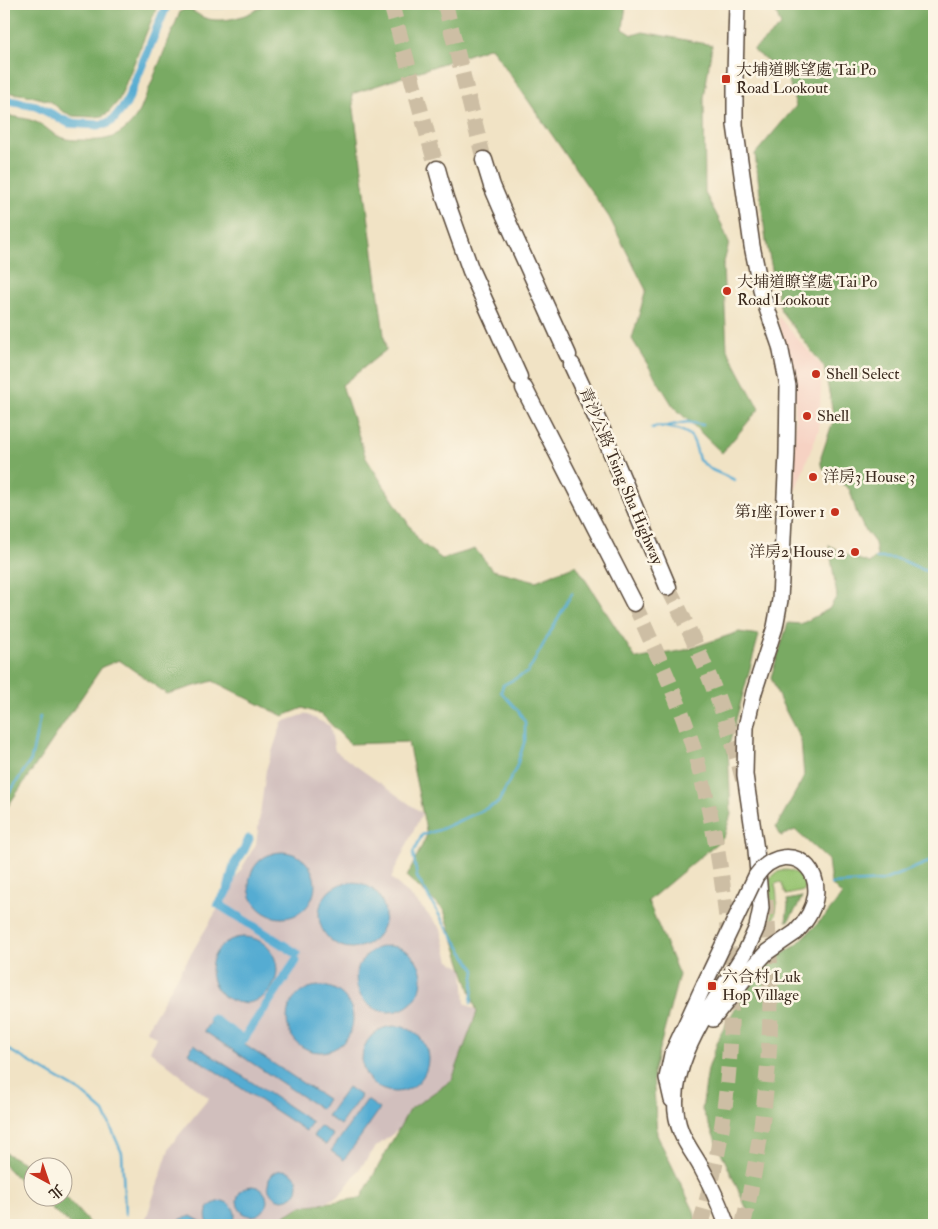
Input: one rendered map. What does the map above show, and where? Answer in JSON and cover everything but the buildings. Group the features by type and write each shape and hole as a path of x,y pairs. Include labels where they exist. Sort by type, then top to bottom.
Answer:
{"highway":[{"name":"青沙公路 Tsing Sha Highway","path":"484,160 501,207 570,360 668,587"},
{"path":"437,168 448,207 471,271 521,383 634,603"}],"main road":[{"path":"677,1115 678,1085 689,1047 753,939 760,914 760,881 745,775 746,727 754,692 775,627 780,600 787,454 788,386 785,366 762,294 752,246 735,125 737,4"},
{"path":"689,1047 767,952 796,932 804,923 813,906 817,891 810,869 799,861 792,858 778,859 765,865 756,876 676,1046 667,1078 681,1132 703,1170 727,1225"}],"shaded area":[{"name":"Shell","path":"777,315 822,367 819,429 793,496 795,402"},
{"path":"306,714 330,726 335,751 422,813 391,878 418,903 441,929 449,961 463,968 465,1003 485,1015 454,1086 376,1147 339,1196 271,1225 144,1225 170,1146 209,1098 150,1051 156,1037 146,1030 256,844 266,770 282,722"}],"green space":[{"path":"4,4 158,4 119,100 108,113 95,117 73,116 62,111 50,101 4,92"},
{"path":"265,4 626,4 623,29 633,35 643,32 712,45 704,98 705,193 729,243 723,266 727,349 759,409 722,453 673,406 632,339 646,290 609,217 491,47 352,94 386,350 342,385 366,458 420,542 442,559 475,549 493,570 536,581 576,565 636,659 685,650 739,632 759,635 728,749 731,814 724,837 648,901 679,975 653,1073 657,1135 694,1211 697,1225 268,1225 302,1206 361,1198 409,1110 452,1080 477,1012 444,910 407,877 427,835 408,742 350,744 322,715 303,708 283,716 213,681 167,694 119,660 102,667 4,812 4,115 34,121 63,138 102,140 109,138 129,126 140,111 180,12 187,9 205,18 220,20 236,18 252,12"},
{"path":"773,4 934,4 934,1225 754,1225 702,1110 708,1069 720,1035 744,993 775,957 794,947 827,914 842,895 831,884 828,860 795,830 781,836 776,827 804,777 801,740 780,700 771,677 788,623 801,624 829,609 837,596 829,545 844,554 869,563 877,556 875,543 863,527 850,490 844,485 833,481 821,465 821,457 834,418 824,367 781,311 766,241 755,154 796,106 787,75 753,50 781,26"},
{"path":"784,870 793,871 800,876 804,882 804,891 786,895 781,882 775,884 777,904 772,923 770,878"},
{"path":"802,897 788,921 786,921 787,900"},
{"path":"4,1152 22,1162 22,1183 4,1165"},
{"path":"72,1204 91,1225 71,1225 48,1206 72,1206"}],"water":[{"path":"282,852 295,855 305,862 312,872 315,885 312,898 305,908 295,915 282,918 269,915 259,908 252,898 249,885 252,872 259,862 269,855"},
{"path":"352,882 365,885 375,892 382,902 385,915 382,928 375,938 365,945 352,948 339,945 329,938 322,928 319,915 322,902 329,892 339,885"},
{"path":"244,937 257,940 267,947 274,957 277,970 274,983 267,993 257,1000 244,1003 231,1000 221,993 214,983 211,970 214,957 221,947 231,940"},
{"path":"389,946 402,949 412,956 419,966 422,979 419,992 412,1002 402,1009 389,1012 376,1009 366,1002 359,992 356,979 359,966 366,956 376,949"},
{"path":"320,986 333,989 343,996 350,1006 353,1019 350,1032 343,1042 333,1049 320,1052 307,1049 297,1042 290,1032 287,1019 290,1006 297,996 307,989"},
{"path":"210,1022 327,1099 321,1109 204,1031"},
{"path":"395,1026 408,1029 418,1036 425,1046 428,1059 425,1072 418,1082 408,1089 395,1092 382,1089 372,1082 365,1072 362,1059 365,1046 372,1036 382,1029"},
{"path":"194,1044 312,1122 306,1131 188,1053"},
{"path":"348,1087 361,1096 340,1125 327,1116"},
{"path":"367,1100 380,1109 344,1160 331,1151"},
{"path":"320,1126 333,1135 326,1145 313,1136"},
{"path":"283,1170 293,1175 298,1185 293,1195 283,1200 273,1195 268,1185 273,1175"},
{"path":"252,1186 262,1191 267,1201 262,1211 252,1216 242,1211 237,1201 242,1191"},
{"path":"223,1201 233,1208 235,1218 232,1225 209,1225 206,1216 208,1209 214,1203"},
{"path":"191,1216 203,1225 176,1225 181,1219"}],"waterway":[{"path":"4,100 36,106 69,123 97,125 106,124 113,120 126,104 167,4"},
{"path":"213,4 223,4"},
{"path":"663,427 687,422 703,425"},
{"path":"652,428 679,429 689,434 694,442 699,460 712,470 735,480"},
{"path":"876,558 898,559 922,570 934,573"},
{"path":"471,1003 475,970 445,925 417,877 413,853 422,835 439,830 498,803 516,768 525,740 525,722 519,712 501,692 503,685 528,672 572,593"},
{"path":"4,801 31,760 40,717"},
{"path":"249,839 234,865 228,890 218,904 296,953"},
{"path":"831,884 882,881 934,860"},
{"path":"213,1019 243,1040 296,961"},
{"path":"4,1047 81,1092 104,1112 122,1153 125,1214"}],"tunnel":[{"path":"391,4 437,169"},
{"path":"445,4 484,160"},
{"path":"668,587 691,634 711,682 729,730 743,780"},
{"path":"634,603 673,692 693,747 708,805 720,865 727,925 731,986 730,1046 725,1107 715,1167 700,1225"},
{"path":"743,1225 759,1142 765,1102 768,1061 770,980 765,895"}],"place":[{"name":"大埔道眺望處 Tai Po Road Lookout","path":"726,79"},
{"name":"大埔道瞭望處 Tai Po Road Lookout","path":"727,291"},
{"name":"Shell Select","path":"816,374"},
{"name":"Shell","path":"807,416"},
{"name":"洋房3 House 3","path":"813,477"},
{"name":"第1座 Tower 1","path":"835,512"},
{"name":"洋房2 House 2","path":"855,552"},
{"name":"六合村 Luk Hop Village","path":"712,986"}]}
